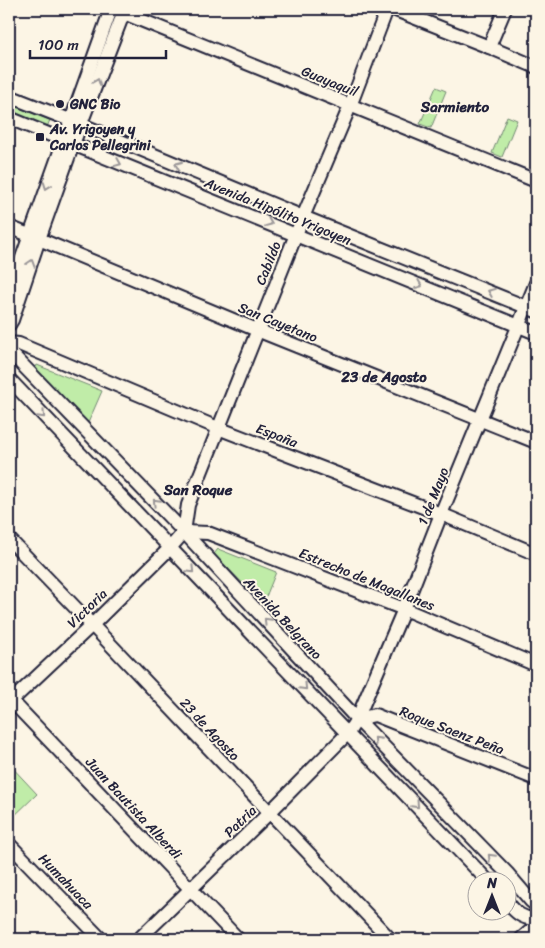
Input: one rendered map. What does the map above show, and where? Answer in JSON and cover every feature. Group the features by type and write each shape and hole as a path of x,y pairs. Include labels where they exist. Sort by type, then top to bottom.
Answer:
{"street":[{"name":"Cabildo","path":"184,532 188,505 257,330 350,106 387,9"},
{"path":"393,9 414,13 536,67"},
{"path":"489,47 505,9"},
{"name":"Guayaquil","path":"118,10 536,181"},
{"path":"9,294 34,237 118,10"},
{"name":"Avenida Hipólito Yrigoyen","path":"9,96 532,309"},
{"name":"Avenida Hipólito Yrigoyen","path":"9,118 536,333"},
{"name":"San Cayetano","path":"9,227 257,330 536,442"},
{"path":"9,325 12,320 34,237"},
{"name":"1 de Mayo","path":"356,719 404,609 518,326 532,309 536,283"},
{"name":"España","path":"9,343 19,344 218,428 441,514 536,554"},
{"name":"Avenida Belgrano","path":"9,350 184,532 356,719 536,905"},
{"path":"9,379 478,870"},
{"name":"Victoria","path":"10,700 92,625 184,532"},
{"name":"Estrecho de Magallanes","path":"184,532 208,533 404,609 536,665"},
{"name":"23 de Agosto","path":"9,539 390,939"},
{"name":"Juan Bautista Alberdi","path":"10,700 238,939"},
{"name":"Roque Saenz Peña","path":"356,719 375,715 536,779"},
{"name":"Patria","path":"139,939 270,813 348,733 356,719"},
{"name":"Humahuaca","path":"9,844 101,939"},
{"path":"518,914 533,919 536,918"},
{"path":"521,939 536,926"}],"green space":[{"path":"436,87 446,91 431,128 420,124"},
{"path":"9,104 50,120 47,127 9,111"},
{"path":"507,116 517,120 502,157 492,153"},
{"path":"37,365 102,391 88,423 35,369"},
{"path":"218,549 276,572 263,604 214,554"},
{"path":"9,764 37,794 9,821"}],"place":[{"name":"GNC Bio","path":"60,104"},
{"name":"Av. Yrigoyen y Carlos Pellegrini","path":"40,137"}],"district":[{"name":"Sarmiento","path":"455,107"},
{"name":"23 de Agosto","path":"384,377"},
{"name":"San Roque","path":"198,490"}]}
